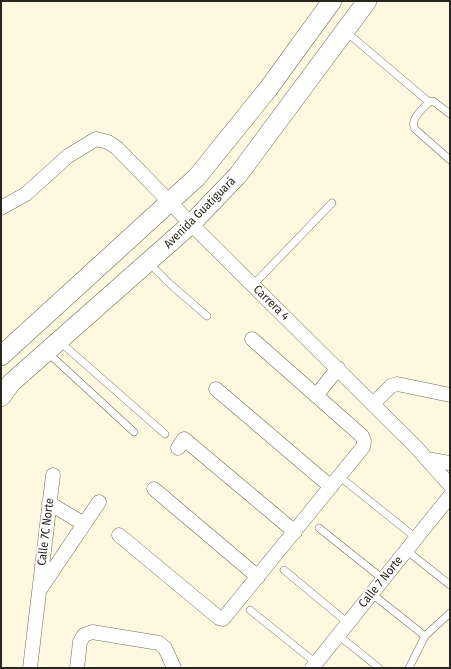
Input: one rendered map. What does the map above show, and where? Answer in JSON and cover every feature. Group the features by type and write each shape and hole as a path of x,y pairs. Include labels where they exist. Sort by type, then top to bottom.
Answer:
{"street":[{"path":"1,356 197,178 268,89 332,1"},
{"name":"Avenida Guatiguará","path":"1,397 11,383 191,224 238,175 367,1"},
{"name":"Carrera 4","path":"1,208 26,194 68,156 96,140 108,142 117,148 191,224 338,368 426,458 450,485"},
{"path":"119,535 219,618 223,619 363,447 364,441 362,436 252,339"},
{"path":"316,396 338,368"},
{"path":"373,404 391,386 398,384 450,395"},
{"path":"216,389 331,488"},
{"path":"178,448 184,439 295,532"},
{"path":"426,458 450,463"},
{"name":"Calle 7C Norte","path":"30,668 53,475"},
{"path":"154,489 258,577"},
{"name":"Calle 7 Norte","path":"314,665 450,496"},
{"name":"Calle 7C Norte","path":"39,590 99,502"},
{"path":"49,503 84,524"},
{"path":"77,668 80,642 84,635 92,632 159,643 165,648 174,668"}],"lane":[{"path":"345,31 429,102 433,101 438,103 450,114"},
{"path":"429,102 413,121 413,125 415,129 450,160"},
{"path":"253,285 332,203"},
{"path":"148,263 207,316"},
{"path":"53,347 134,432"},
{"path":"53,347 165,434"},
{"path":"345,481 416,538"},
{"path":"318,528 383,579"},
{"path":"406,550 450,586"},
{"path":"284,570 348,623"},
{"path":"372,594 425,636"},
{"path":"250,610 314,665"},
{"path":"409,668 425,636 450,613"},
{"path":"338,635 379,668"}]}
